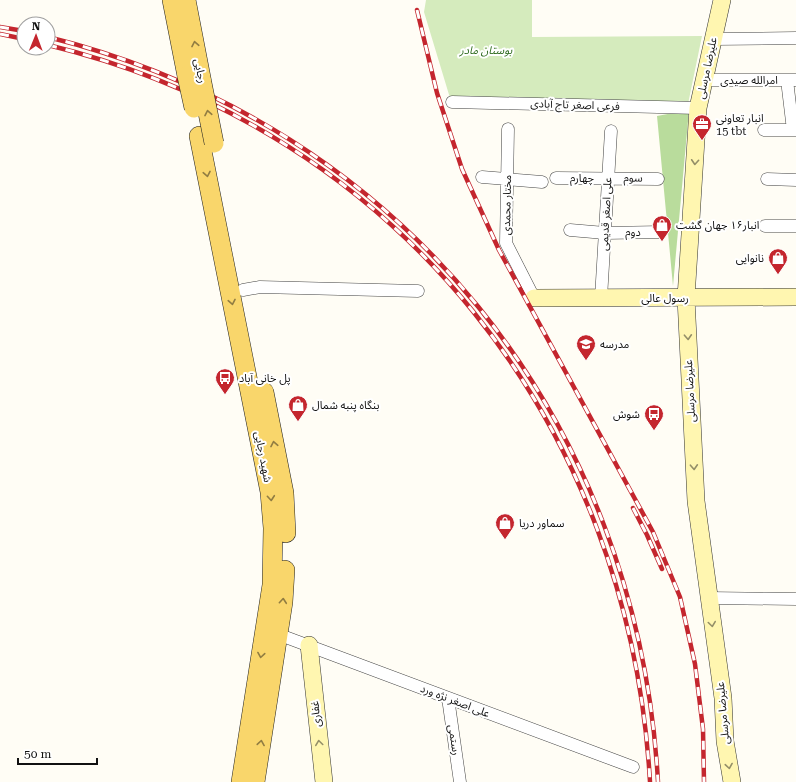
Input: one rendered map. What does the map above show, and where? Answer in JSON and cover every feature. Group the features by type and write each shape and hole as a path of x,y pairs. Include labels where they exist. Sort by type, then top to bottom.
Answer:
{"main road":[{"name":"رجایی","path":"172,0 195,80"},
{"name":"رجایی","path":"186,0 195,80 206,139"},
{"name":"شهید رجایی","path":"206,139 243,290 284,493 286,541 283,602 272,632 241,782"},
{"name":"شهید رجایی","path":"206,139 270,492 273,528 272,632 255,782"}],"street":[{"name":"علیرضا مرسلی","path":"722,0 698,108 686,298 696,501 723,698 725,741 732,782"},
{"path":"713,39 796,38"},
{"name":"امرالله صیدی","path":"703,80 791,80"},
{"path":"764,130 794,130 791,80"},
{"name":"فرعی اصغر تاج آبادی","path":"452,102 698,108"},
{"name":"مختار محمدی","path":"508,129 506,242 534,298"},
{"name":"علی اصغر قدیمی","path":"602,298 611,130"},
{"path":"482,177 542,182"},
{"name":"چهارم","path":"556,178 609,178"},
{"name":"سوم","path":"609,178 658,179"},
{"path":"767,179 796,180"},
{"path":"765,226 796,226"},
{"name":"دوم","path":"570,230 605,233 661,232"},
{"path":"243,290 260,287 418,291"},
{"name":"رسول عالی","path":"534,298 796,297"},
{"path":"709,598 796,599"},
{"name":"علی اصغر نژه ورد","path":"272,632 633,767"},
{"name":"غفاری","path":"309,645 324,782"},
{"name":"رستمی","path":"448,698 460,782"}],"green space":[{"name":"بوستان مادر","path":"426,0 532,0 532,37 702,36 688,104 450,98 424,12"},
{"path":"689,110 673,286 657,116"}],"railway":[{"path":"417,10 437,93 462,169 499,250 653,532 680,597 695,664 703,729 704,782"},
{"path":"0,27 16,30"},
{"path":"0,34 16,37"},
{"path":"56,40 175,79 290,140 391,216 478,307 550,410 604,525 641,650 658,782"},
{"path":"56,48 174,86 287,146 387,221 473,312 543,414 597,528 633,651 650,782"},
{"path":"633,508 662,569"}],"place":[{"name":"انبار تعاونی 15 tbt","path":"702,141"},
{"name":"انبار۱۶ جهان گشت","path":"662,242"},
{"name":"نانوایی","path":"778,275"},
{"name":"مدرسه","path":"586,361"},
{"name":"پل خانی آباد","path":"225,395"},
{"name":"بنگاه پنبه شمال","path":"298,422"},
{"name":"شوش","path":"654,431"},
{"name":"سماور دریا","path":"505,540"}]}
